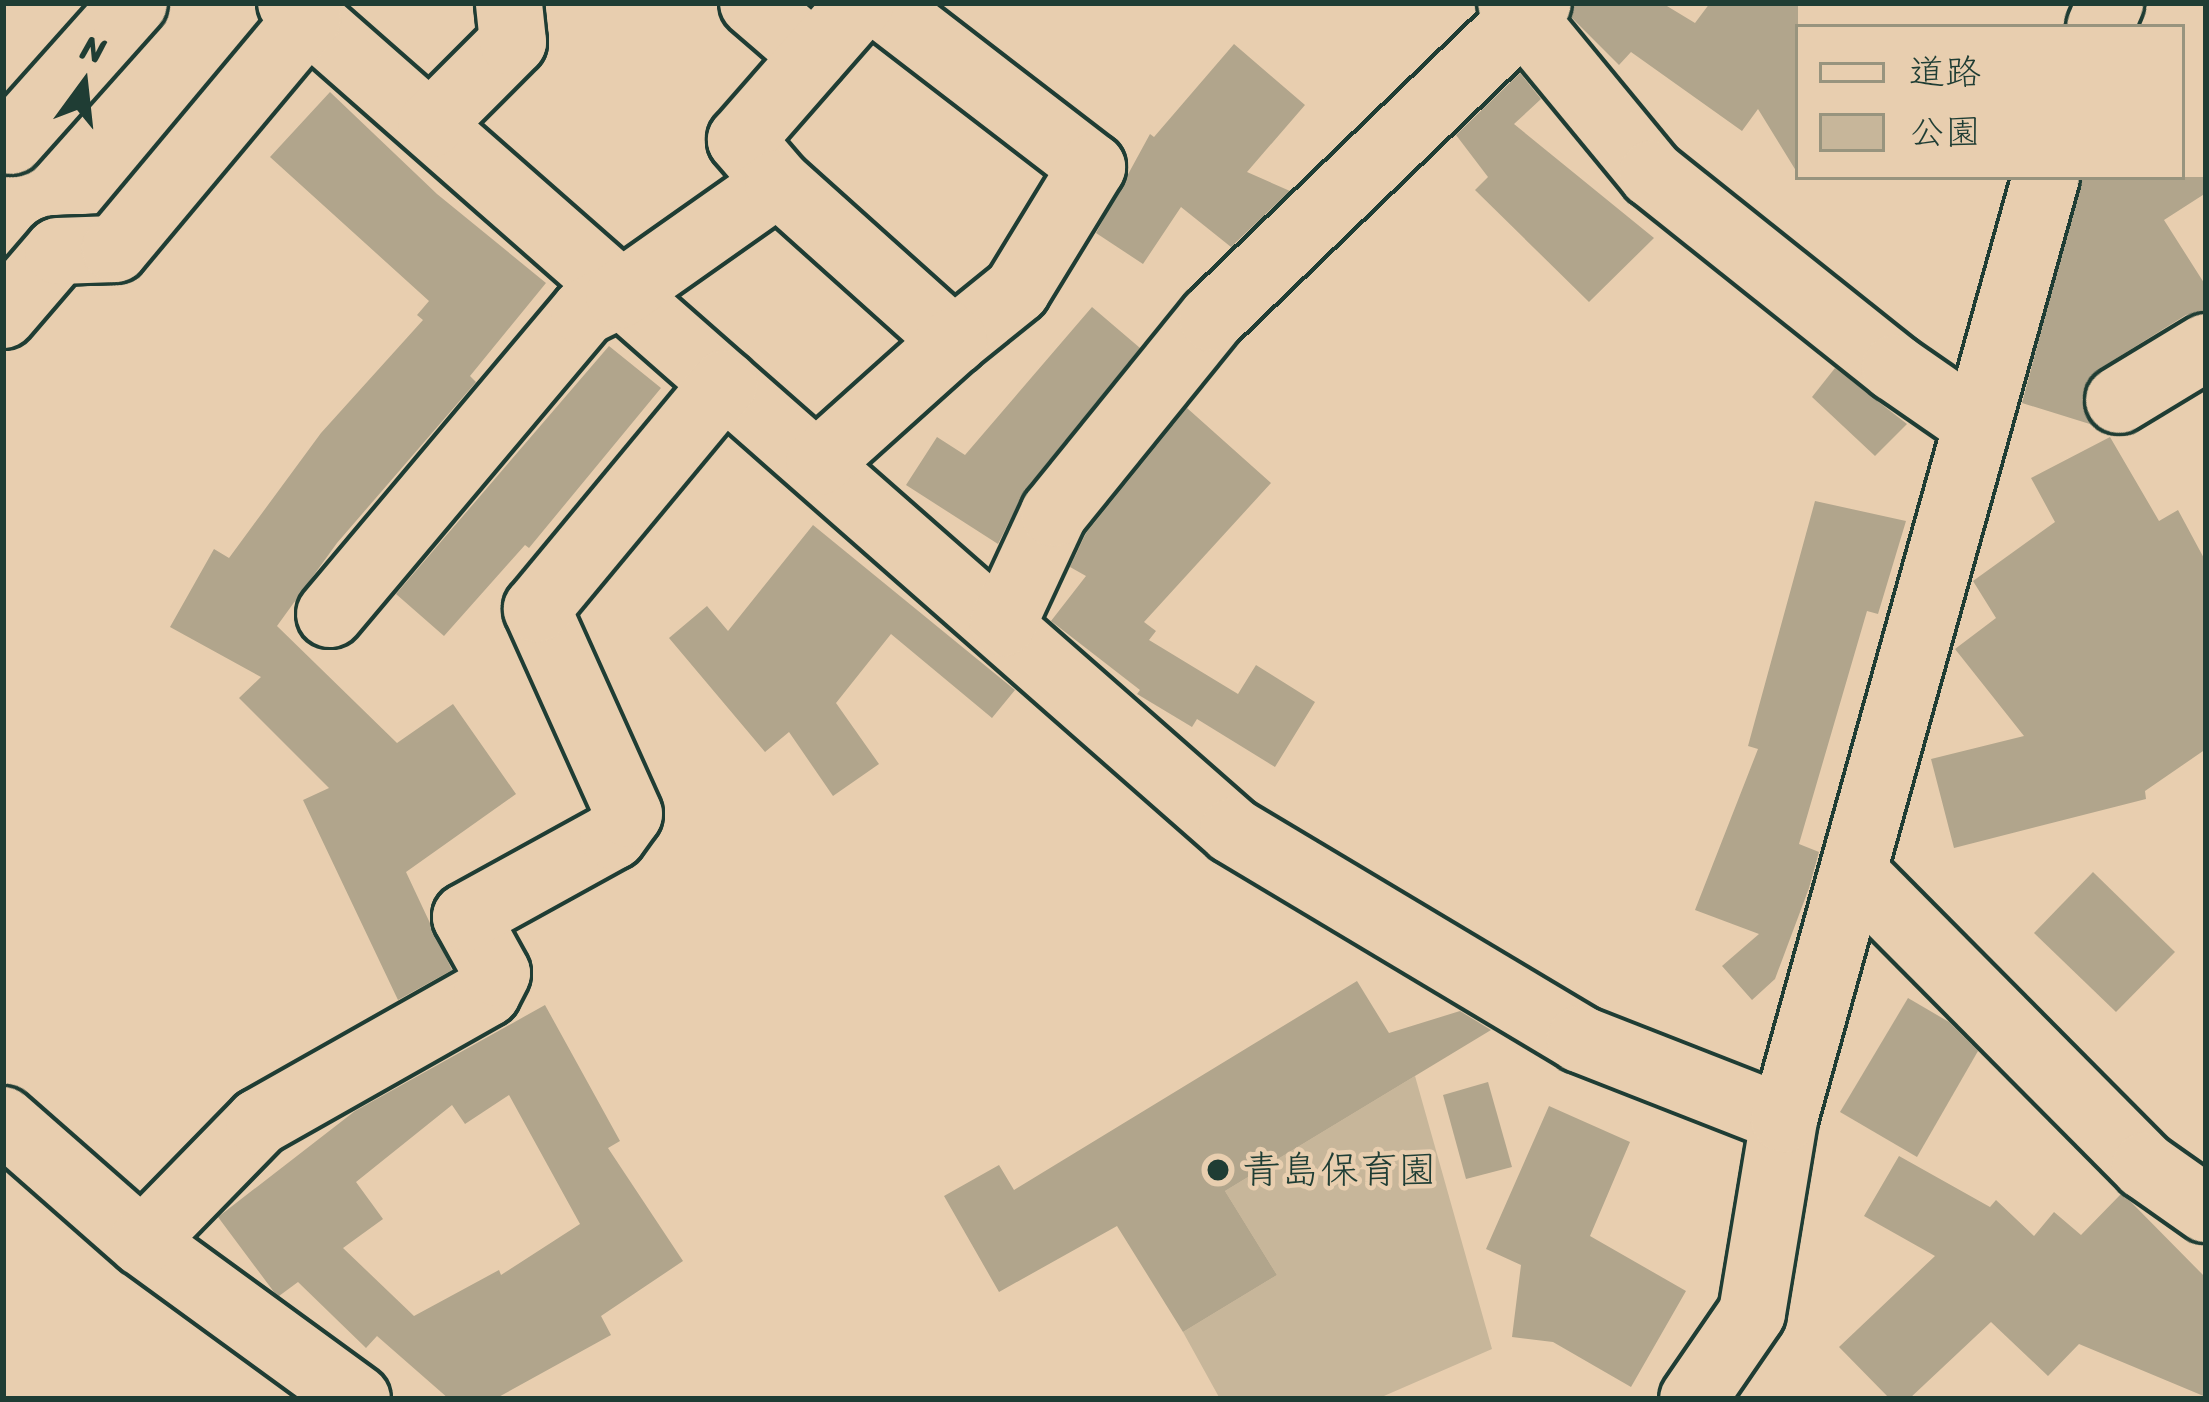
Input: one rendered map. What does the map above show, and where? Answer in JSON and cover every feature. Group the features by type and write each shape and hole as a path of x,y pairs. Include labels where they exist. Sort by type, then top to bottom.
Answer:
{"street":[{"path":"11,141 134,3"},
{"path":"431,124 513,42 509,3"},
{"path":"754,3 814,56"},
{"path":"861,3 741,140 778,183 954,341"},
{"path":"819,462 1017,290 1092,167 879,3"},
{"path":"1003,623 1054,513 1212,318 1524,9 1652,174 1895,368 1976,424"},
{"path":"3,315 58,251 115,249 300,10 619,295 1003,623 1233,831 1580,1039 1784,1118"},
{"path":"1705,1394 1753,1312 1784,1118 2045,180"},
{"path":"330,614 584,312 619,295 778,183"},
{"path":"2119,400 2206,347"},
{"path":"142,1242 259,1122 487,993 497,973 466,917 613,836 629,814 537,608 724,384"},
{"path":"1854,873 2145,1166 2206,1209"},
{"path":"3,1120 142,1242 357,1399"}],"green space":[{"path":"1415,1076 1492,1349 1377,1399 1220,1399 1183,1332 1277,1275 1225,1191"}],"building":[{"path":"1574,3 1662,3 1695,23 1710,3 1798,3 1795,169 1758,109 1742,131 1631,52 1619,65 1572,18"},
{"path":"1234,44 1305,105 1247,172 1290,191 1231,247 1181,207 1143,264 1096,233 1150,134 1154,137"},
{"path":"1520,73 1541,99 1514,124 1654,238 1589,302 1475,190 1488,177 1456,135"},
{"path":"330,92 437,194 546,283 470,376 476,382 337,543 277,626 397,743 453,704 516,794 406,872 452,970 398,1000 303,800 329,788 239,698 261,677 170,627 214,549 229,558 321,433 423,320 417,315 429,301 270,157"},
{"path":"2206,177 2206,193 2164,220 2206,286 2206,310 2186,315 2087,381 2082,400 2093,425 2022,403 2081,180"},
{"path":"1092,307 1140,348 1025,490 998,544 906,485 937,437 965,455"},
{"path":"609,346 661,388 529,548 525,545 444,636 396,594"},
{"path":"1835,368 1907,424 1875,456 1812,397"},
{"path":"1187,408 1271,483 1144,622 1156,631 1149,640 1238,694 1256,665 1315,702 1275,767 1197,719 1192,727 1137,694 1140,690 1051,621 1086,576 1070,567 1086,533"},
{"path":"2110,437 2159,521 2178,510 2206,562 2206,749 2145,791 2146,799 1954,848 1931,759 2024,736 1955,649 1996,618 1973,581 2055,522 2031,478"},
{"path":"1815,501 1906,521 1878,614 1867,611 1799,844 1819,852 1809,888 1775,979 1752,1000 1722,966 1759,934 1695,910 1758,749 1748,746"},
{"path":"813,525 1015,690 992,718 891,634 836,703 879,764 833,796 789,732 765,752 669,638 707,606 728,631"},
{"path":"2093,872 2175,952 2116,1012 2034,933"},
{"path":"1357,981 1389,1033 1460,1011 1491,1030 1225,1191 1277,1275 1183,1332 1117,1226 999,1292 944,1196 999,1165 1014,1190"},
{"path":"1908,998 1949,1022 1978,1051 1917,1157 1840,1112"},
{"path":"545,1005 620,1141 608,1148 683,1261 601,1316 611,1335 495,1399 449,1399 377,1336 366,1348 298,1282 279,1296 218,1217 355,1111","holes":["509,1095 580,1224 501,1275 499,1270 414,1316 343,1248 383,1219 356,1182 452,1105 465,1124"]},
{"path":"1488,1082 1512,1167 1466,1179 1443,1095"},
{"path":"1549,1106 1630,1142 1590,1236 1686,1291 1631,1387 1553,1342 1512,1337 1521,1265 1486,1249"},
{"path":"1899,1156 1990,1207 1996,1200 2034,1236 2054,1212 2081,1235 2121,1194 2129,1200 2206,1278 2206,1397 2079,1344 2048,1376 1991,1322 1909,1399 1890,1399 1839,1347 1935,1256 1864,1216"}],"place":[{"name":"青島保育園","path":"1218,1170"}]}
